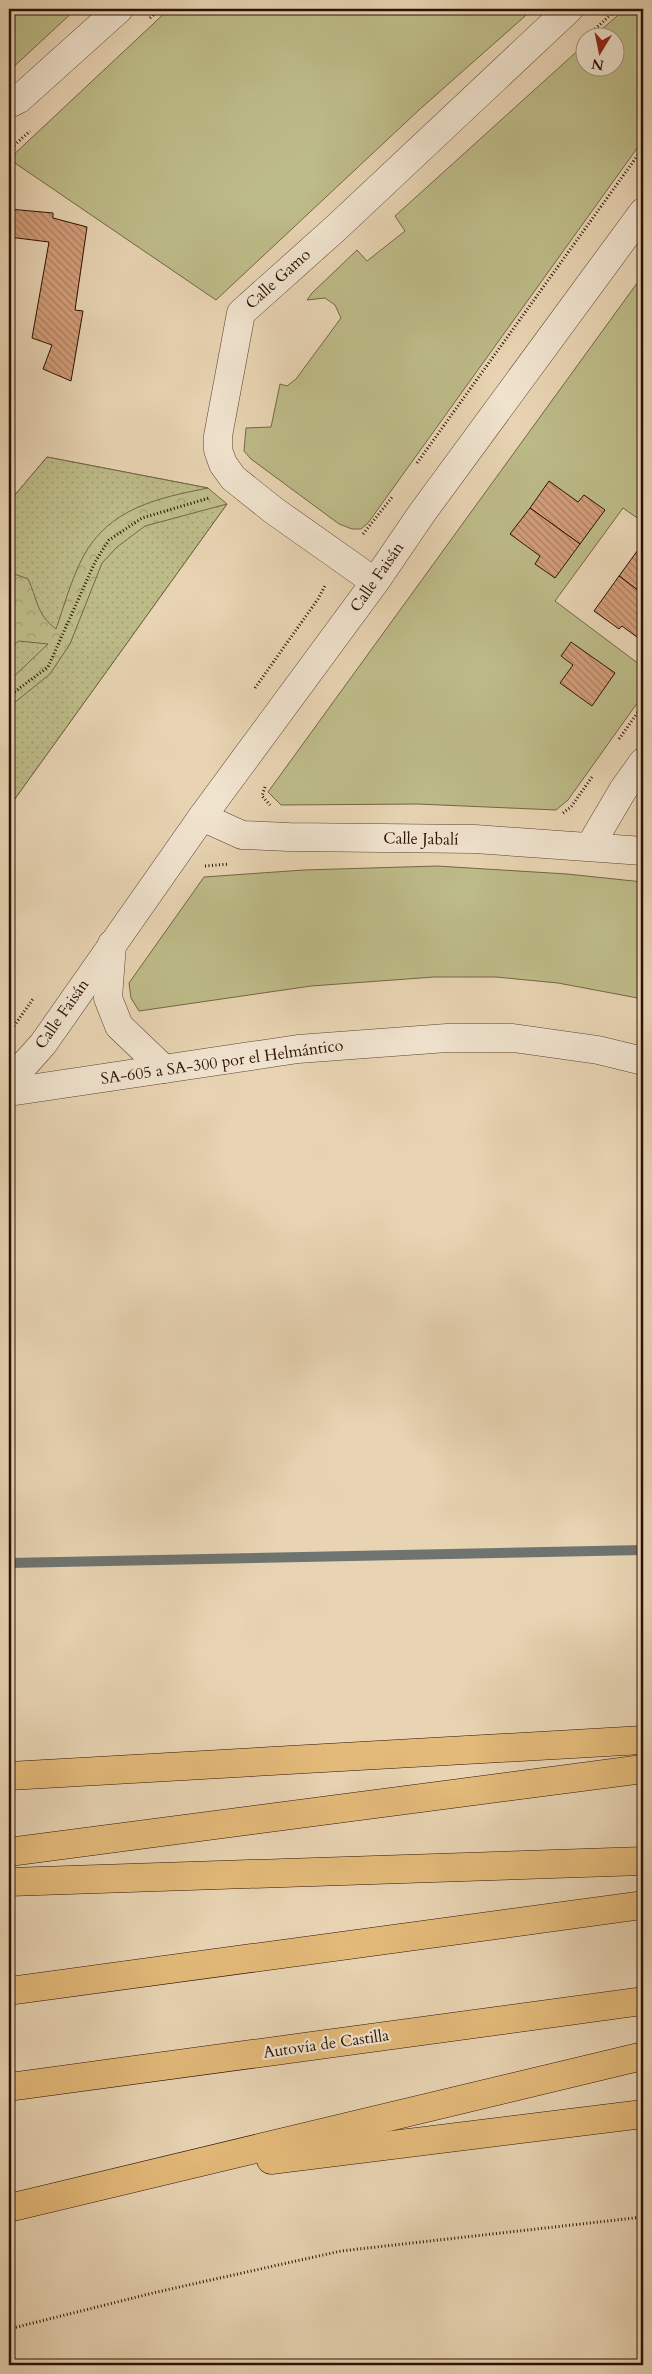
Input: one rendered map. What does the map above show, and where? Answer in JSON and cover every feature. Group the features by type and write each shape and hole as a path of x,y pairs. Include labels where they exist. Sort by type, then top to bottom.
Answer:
{"highway":[{"path":"9,1776 643,1740"},
{"path":"9,1852 643,1769"},
{"path":"9,1882 643,1861"},
{"path":"9,1991 643,1905"},
{"name":"Autovía de Castilla","path":"9,2087 643,2001"},
{"path":"9,2208 643,2056"},
{"path":"148,2176 643,2114"}],"street":[{"path":"9,104 19,99 119,9"},
{"name":"Calle Gamo","path":"374,582 273,510 233,478 223,464 218,450 218,436 241,313 336,228 569,9"},
{"name":"Calle Faisán","path":"9,1082 43,1044 202,817 643,212"},
{"path":"590,846 623,790 643,762"},
{"name":"Calle Jabalí","path":"202,817 242,835 475,839 643,851"},
{"name":"Calle Faisán","path":"112,944 108,998 119,1026 164,1069"},
{"name":"SA-605 a SA-300 por el Helmántico","path":"9,1092 298,1049 447,1038 513,1038 598,1050 643,1062"}],"path":[{"path":"597,28 618,9"},
{"path":"413,469 643,148"},
{"path":"356,537 364,534 395,493"},
{"path":"9,696 48,667 95,562 109,540 142,518 213,497"},
{"path":"617,742 643,705"},
{"path":"559,816 571,806 595,772"},
{"path":"265,785 262,796 274,809"},
{"path":"201,866 230,864"},
{"path":"9,2329 157,2292 341,2251 643,2217"}],"green space":[{"path":"9,9 76,9 9,71"},
{"path":"169,9 533,9 419,110 216,300 9,159"},
{"path":"625,9 643,9 643,140 368,523 361,529 352,529 339,524 251,459 244,451 246,428 271,427 280,384 287,386 296,379 341,318 335,305 325,298 307,300 357,250 367,261 405,231 395,216 574,54 574,78 624,78 624,28 603,28"},
{"path":"643,275 643,522 623,508 555,601 643,667 643,695 568,800 556,810 417,804 281,805 268,792"},
{"path":"47,457 208,488 227,504 9,807 9,502"},
{"path":"47,457 208,488 153,501 121,516 106,527 94,540 83,557 71,584 56,629 41,612 28,579 9,572 9,502"},
{"path":"227,504 9,807 9,731 14,703 50,674 70,644 102,563 117,547 145,526"},
{"path":"19,641 48,644 9,681 9,648"},
{"path":"437,866 567,874 643,882 643,999 558,983 496,977 434,977 311,986 139,1011 131,998 129,983 204,877 304,870"}],"building":[{"path":"9,209 53,213 53,218 87,227 75,310 83,311 71,381 43,369 52,345 32,338 49,242 9,237"},
{"path":"549,481 578,502 584,495 605,510 580,544 530,508"},
{"path":"530,508 580,544 555,578 535,564 540,556 510,534"},
{"path":"643,543 643,594 619,576"},
{"path":"619,576 643,594 643,638 641,640 622,626 619,629 594,611"},
{"path":"571,642 615,673 592,706 560,683 573,665 561,656"}],"waterway":[{"path":"9,1563 643,1550"}]}
